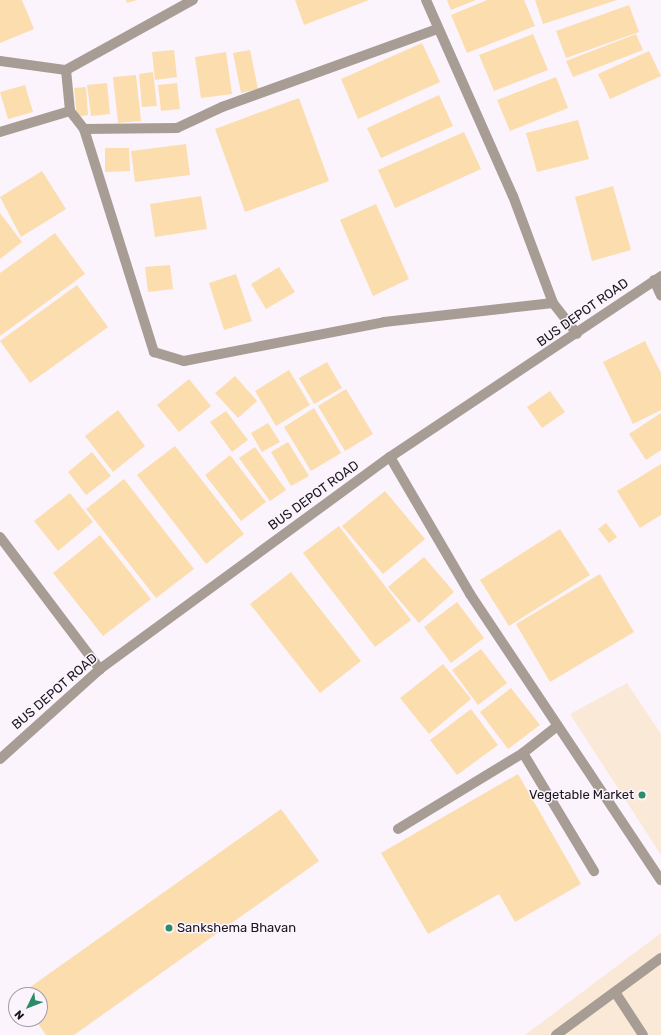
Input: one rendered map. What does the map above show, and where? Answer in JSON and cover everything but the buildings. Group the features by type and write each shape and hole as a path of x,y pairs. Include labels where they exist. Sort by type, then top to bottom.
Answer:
{"street":[{"path":"0,61 66,70 193,0"},
{"path":"426,0 437,29 513,196 553,303 577,334"},
{"path":"84,129 177,128 222,107 437,29"},
{"path":"66,70 70,111 84,129 154,352 184,361 384,322 553,303"},
{"path":"0,132 70,111"},
{"path":"658,278 661,296"},
{"name":"BUS DEPOT ROAD","path":"0,759 100,669 390,457 577,334 658,278"},
{"path":"390,457 470,594 556,727 661,880"},
{"path":"0,537 100,669"},
{"path":"398,829 523,754 556,727"},
{"path":"523,754 594,871"},
{"path":"556,1035 661,958"},
{"path":"615,992 643,1035"}],"shaded area":[{"name":"Vegetable Market","path":"627,683 661,734 661,855 570,714"},
{"path":"661,933 661,1035 525,1035"}],"place":[{"name":"Vegetable Market","path":"642,795"},
{"name":"Sankshema Bhavan","path":"169,928"}]}
